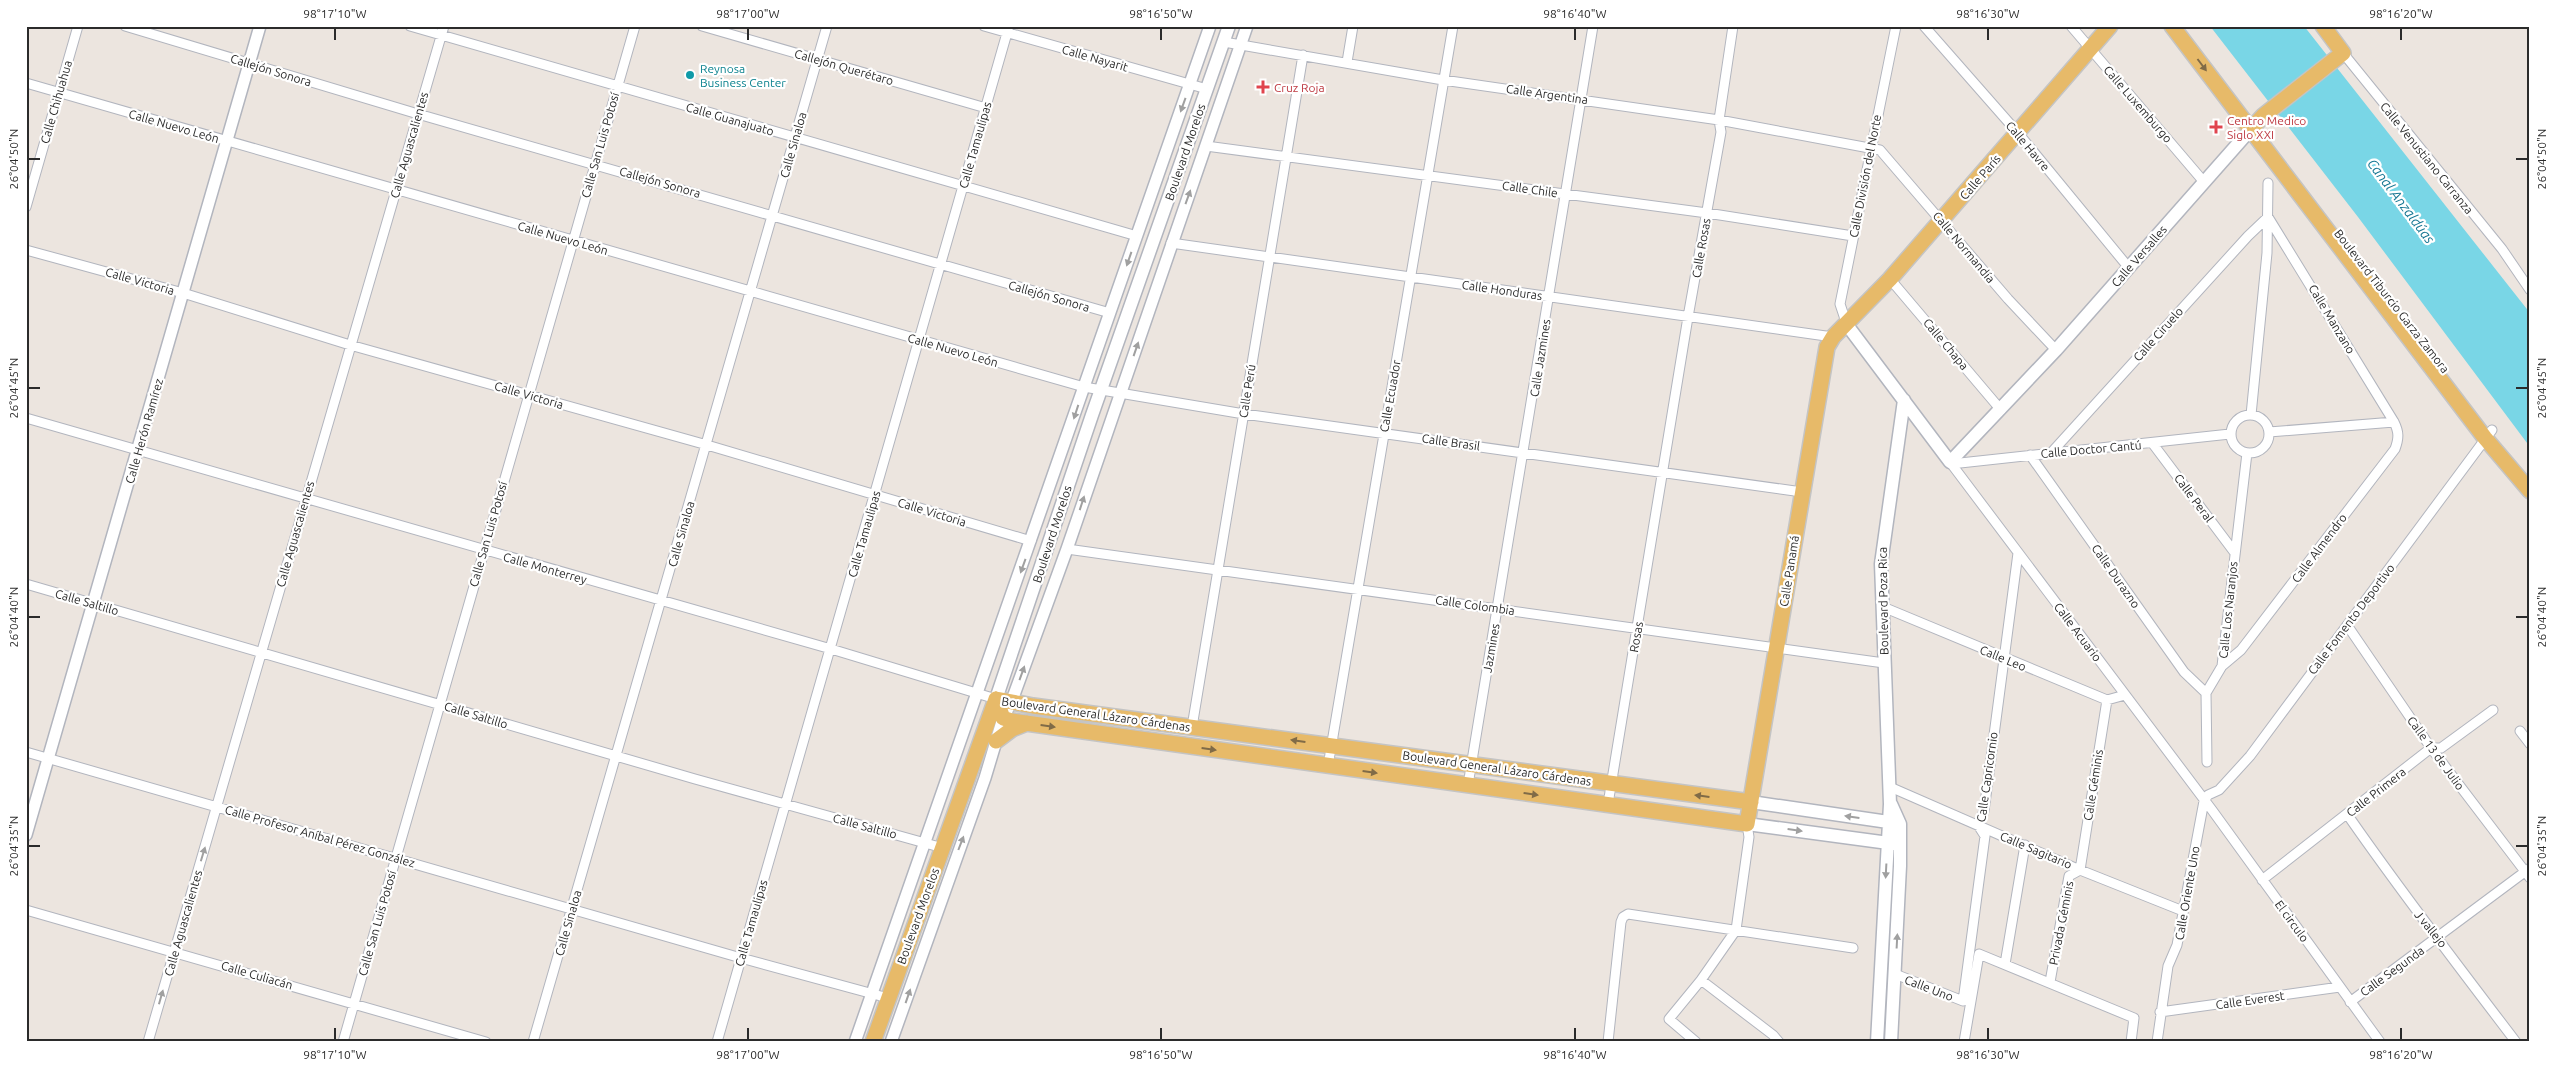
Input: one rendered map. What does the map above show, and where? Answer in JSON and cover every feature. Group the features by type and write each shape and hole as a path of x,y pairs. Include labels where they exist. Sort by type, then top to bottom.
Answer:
{"main road":[{"name":"Boulevard Morelos","path":"872,1042 888,998 939,879 943,848 1229,26"},
{"name":"Calle París","path":"1847,325 1942,220 2110,26"},
{"name":"Boulevard Tiburcio Garza Zamora","path":"2172,26 2257,123 2530,491"},
{"name":"Calle Venustiano Carranza","path":"2323,26 2339,56"},
{"name":"Calle Versalles","path":"1951,463 2056,350 2257,123 2339,56"},
{"name":"Boulevard Tiburcio Garza Zamora","path":"2257,123 2457,400 2530,477"},
{"name":"Calle Panamá","path":"1747,824 1824,358 1833,338 1847,325"},
{"name":"Calle Acuario","path":"1847,325 1951,463"},
{"name":"Boulevard Poza Rica","path":"1891,1042 1895,974 1894,823 1890,804 1881,564 1883,538 1904,400"},
{"name":"Boulevard General Lázaro Cárdenas","path":"996,700 1894,823"},
{"name":"Boulevard General Lázaro Cárdenas","path":"996,700 1003,718 1027,723 1747,824"},
{"path":"996,742 1012,729 1027,723"},
{"path":"1144,740 1146,732 1149,730 1179,731 1189,727"},
{"path":"1747,824 1894,843"},
{"name":"Boulevard Poza Rica","path":"1877,1042 1894,843"}],"street":[{"name":"Calle Chihuahua","path":"26,207 78,26"},
{"name":"Callejón Sonora","path":"125,26 418,114 595,163 1110,313"},
{"name":"Calle Herón Ramírez","path":"26,835 260,26"},
{"name":"Calle Guanajuato","path":"410,26 1137,236"},
{"name":"Calle Aguascalientes","path":"148,1042 444,26"},
{"name":"Calle San Luis Potosí","path":"343,1042 635,26"},
{"name":"Callejón Querétaro","path":"702,26 986,108"},
{"name":"Calle Sinaloa","path":"534,1042 827,26"},
{"name":"Calle Nayarit","path":"984,26 1008,30 1207,89"},
{"name":"Boulevard Morelos","path":"856,1042 1210,26"},
{"name":"Boulevard Morelos","path":"891,1042 939,879 996,742 1003,718 1011,703 1067,549 1171,242 1247,26"},
{"path":"1347,62 1353,26"},
{"name":"Calle Ecuador","path":"1328,766 1453,26"},
{"name":"Calle Jazmines","path":"1525,452 1593,26"},
{"name":"Calle Rosas","path":"1664,471 1688,317 1721,132 1719,120 1733,26"},
{"name":"Calle División del Norte","path":"1847,325 1840,304 1896,26"},
{"name":"Calle Havre","path":"1924,26 2018,133 2129,268"},
{"name":"Calle Luxemburgo","path":"2071,26 2204,182"},
{"name":"Calle Tamaulipas","path":"717,1042 1008,30"},
{"name":"Calle Argentina","path":"1224,42 1444,80 1719,120 1871,147"},
{"name":"Calle Perú","path":"1189,727 1218,570 1303,55"},
{"name":"Calle Venustiano Carranza","path":"2339,56 2502,250 2530,290"},
{"name":"Calle Nuevo León","path":"26,84 1101,391"},
{"name":"Calle Chile","path":"1206,146 1707,213 1853,236"},
{"name":"Calle Normandía","path":"1871,147 1880,150 2008,299 2056,350"},
{"path":"2250,415 2267,253 2268,183"},
{"name":"Calle Manzano","path":"2268,217 2394,422"},
{"name":"Calle Ciruelo","path":"2051,453 2248,236 2268,217"},
{"name":"Calle Honduras","path":"1171,242 1833,338"},
{"name":"Calle Victoria","path":"26,250 183,293 350,345 706,444 1031,542"},
{"name":"Calle Chapa","path":"1890,279 2001,410"},
{"name":"Calle Brasil","path":"1101,391 1244,414 1664,471 1802,492"},
{"path":"2250,415 2260,418 2266,424 2269,432 2268,441 2263,449 2247,454 2235,446 2230,434 2237,420 2250,415"},
{"name":"Calle Monterrey","path":"26,418 831,649 996,700"},
{"path":"2269,432 2394,422"},
{"name":"Calle Almendro","path":"2222,666 2241,650 2395,449 2399,431 2394,422"},
{"name":"Calle Doctor Cantú","path":"1951,463 2153,444 2230,434"},
{"name":"Calle Fomento Deportivo","path":"2204,801 2208,795 2218,790 2250,756 2489,434"},
{"name":"Calle Peral","path":"2153,444 2235,553"},
{"name":"Jazmines","path":"1468,785 1525,452"},
{"name":"Calle Los Naranjos","path":"2206,693 2222,666 2247,454"},
{"name":"Calle Durazno","path":"2030,455 2184,672 2206,693"},
{"name":"Calle Acuario","path":"1951,463 2204,801"},
{"name":"Rosas","path":"1608,804 1664,471"},
{"name":"Calle Colombia","path":"1067,549 1776,646 1884,663"},
{"name":"Calle Capricornio","path":"1963,1001 1985,836 1978,825 1984,811 2006,659 2018,553"},
{"name":"Calle Saltillo","path":"26,584 616,756 943,848"},
{"name":"Calle Leo","path":"1883,607 2107,700"},
{"name":"Calle 13 de Julio","path":"2347,625 2431,748 2528,872"},
{"path":"2206,693 2207,762"},
{"path":"2107,700 2125,695"},
{"name":"Calle Géminis","path":"2080,870 2107,700"},
{"name":"Calle Primera","path":"2262,880 2431,748 2441,748 2493,710"},
{"path":"2520,731 2530,744"},
{"name":"Calle Profesor Aníbal Pérez González","path":"26,752 741,958 888,998"},
{"name":"Calle Sagitario","path":"1890,787 2080,870 2182,911"},
{"name":"El circulo","path":"2204,801 2380,1042"},
{"name":"Calle Oriente Uno","path":"2157,1042 2168,966 2178,945 2182,911 2204,801"},
{"name":"J vallejo","path":"2347,814 2404,895 2438,937 2516,1042"},
{"path":"1696,1042 1669,1019 1701,980 1736,930 1748,837 1747,824"},
{"path":"2005,964 2025,845"},
{"name":"Privada Géminis","path":"2050,982 2069,876 2080,870"},
{"name":"Calle Segunda","path":"2350,1002 2528,872"},
{"name":"Calle Culiacán","path":"26,910 486,1042"},
{"path":"1608,1042 1623,917 1628,914 1853,948"},
{"path":"1964,1042 1979,954 2134,1018 2131,1042"},
{"name":"Calle Uno","path":"1895,974 1963,1001"},
{"path":"1701,980 1773,1035 1779,1042"},
{"name":"Calle Everest","path":"2160,1012 2340,987"}],"water":[{"name":"Canal Anzaldúas","path":"2210,26 2304,26 2530,313 2530,447 2358,217"}],"place":[{"name":"Reynosa Business Center","path":"690,75"},
{"name":"Cruz Roja","path":"1263,87"},
{"name":"Centro Medico Siglo XXI","path":"2216,127"}]}
